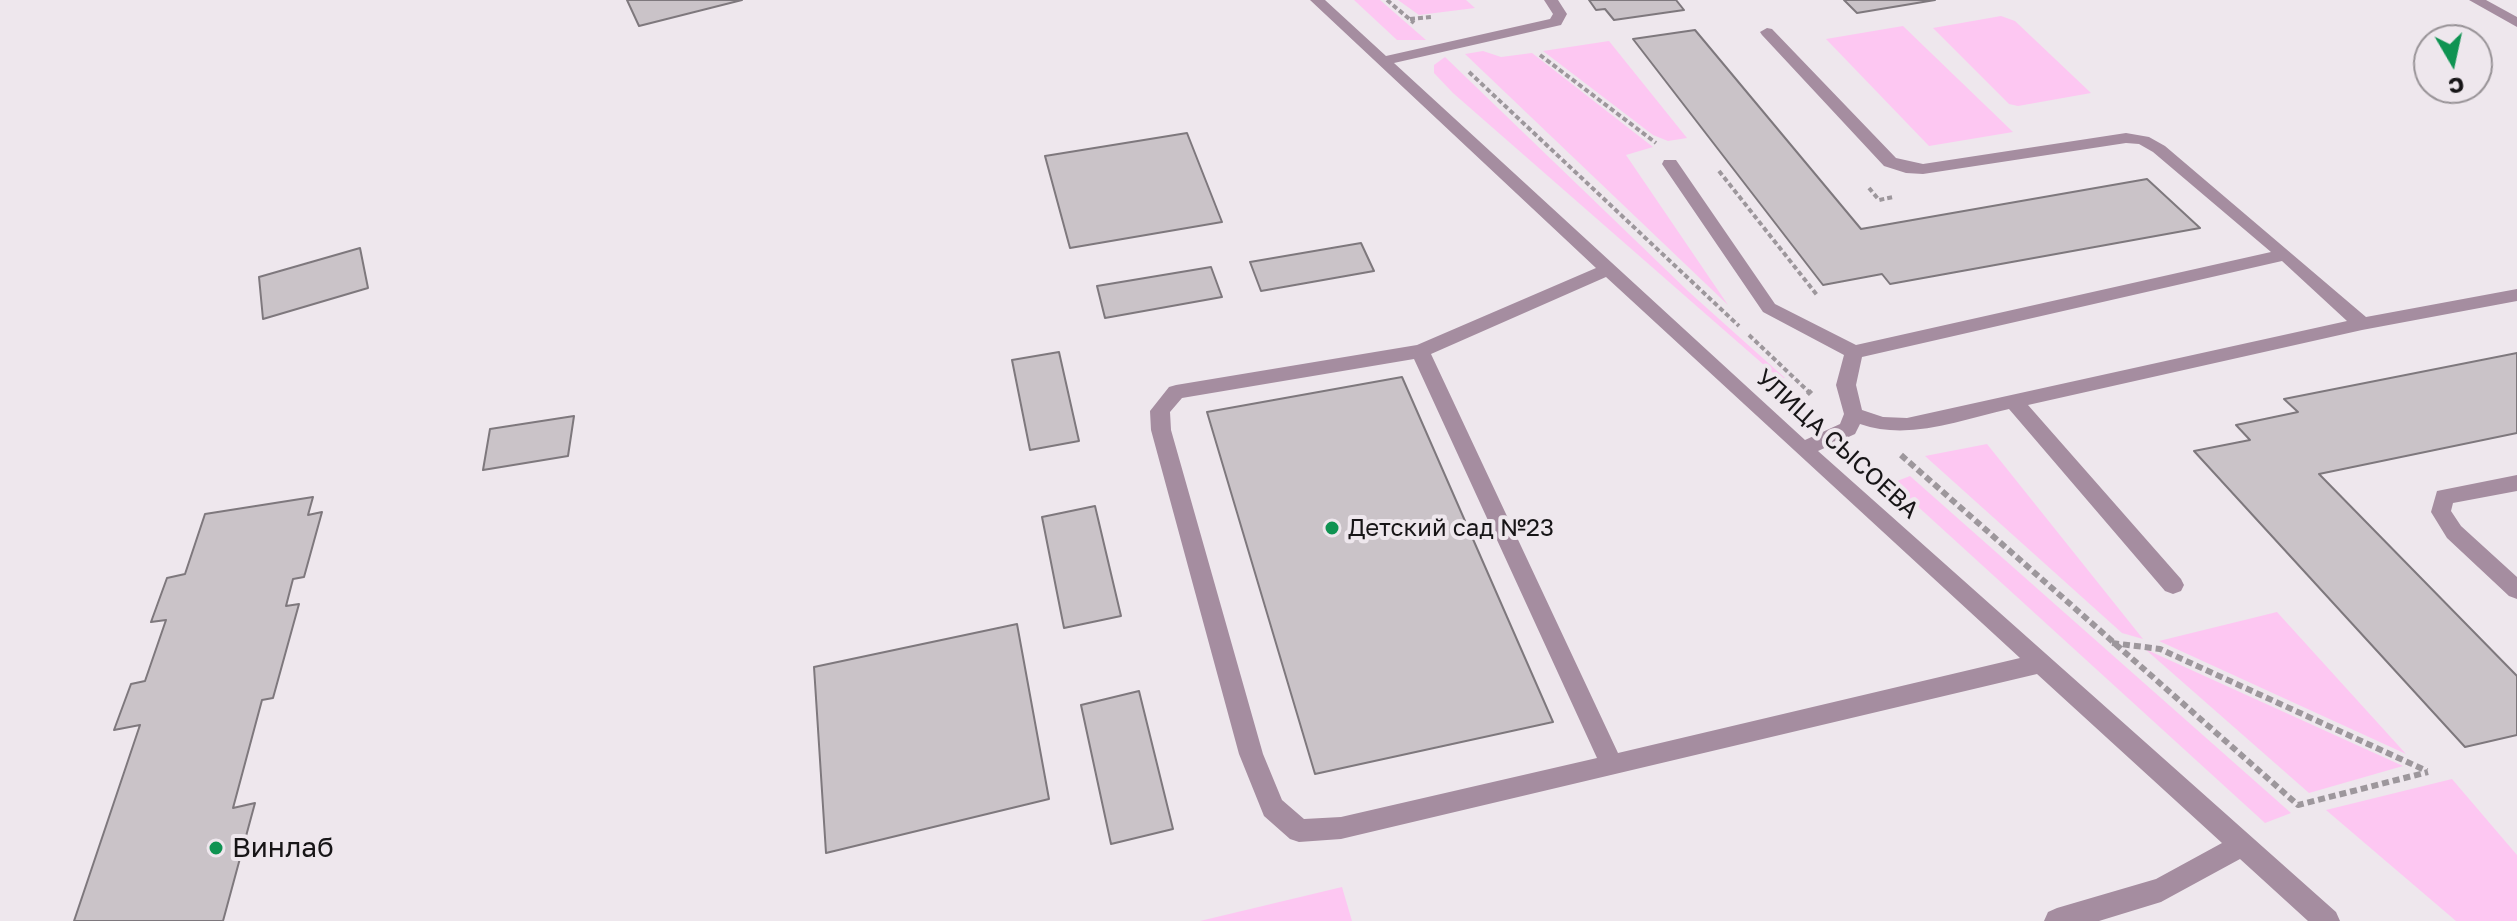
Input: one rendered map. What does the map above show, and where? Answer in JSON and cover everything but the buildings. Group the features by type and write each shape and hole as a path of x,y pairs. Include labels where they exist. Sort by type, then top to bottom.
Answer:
{"street":[{"name":"УЛИЦА СЫСОЕВА","path":"1317,0 1803,449 2327,921"},
{"path":"1384,61 1556,22 1560,14 1551,0"},
{"path":"2476,0 2517,23"},
{"path":"1767,32 1890,162 1906,168 1923,169 2126,138 2143,140 2159,149 2362,324"},
{"path":"1670,164 1769,308 1854,352 2285,255"},
{"path":"1609,269 1420,351 1176,392 1160,411 1161,430 1247,740 1273,808 1299,831 1341,828 2041,663"},
{"path":"1854,414 1882,424 1907,425 2362,324 2517,295"},
{"path":"1420,351 1612,765"},
{"path":"1803,449 1848,429 1854,414 1846,385 1854,352"},
{"path":"2013,401 2173,585"},
{"path":"2517,483 2444,497 2441,512 2454,532 2517,590"},
{"path":"2057,921 2161,890 2243,844"}],"path":[{"path":"1533,50 1662,147"},
{"path":"1715,167 1824,305"},
{"path":"1869,188 1879,200 1894,197"},
{"path":"2111,642 2160,649 2428,772"}],"shaded area":[{"path":"1354,0 1380,0 1426,40 1397,40"},
{"path":"1398,0 1466,0 1475,8 1419,15"},
{"path":"2001,16 2015,21 2091,93 2018,106 2009,104 1933,28"},
{"path":"1903,26 2013,132 1929,146 1826,39"},
{"path":"1609,41 1687,138 1668,141 1653,135 1543,51"},
{"path":"1483,51 1501,57 1532,53 1653,147 1626,155 1728,305 1465,54"},
{"path":"1445,57 1689,292 1785,378 1780,379 1453,93 1434,73 1434,65"},
{"path":"1987,444 2143,639 2122,633 1925,456"},
{"path":"1910,476 2291,813 2265,823 1892,483"},
{"path":"2277,612 2406,754 2159,641"},
{"path":"2145,649 2403,766 2309,793"},
{"path":"2452,779 2517,855 2517,921 2456,921 2326,810"},
{"path":"1342,887 1352,921 1200,921"}],"place":[{"name":"Детский сад №23","path":"1332,528"},
{"name":"Винлаб","path":"216,848"}]}
